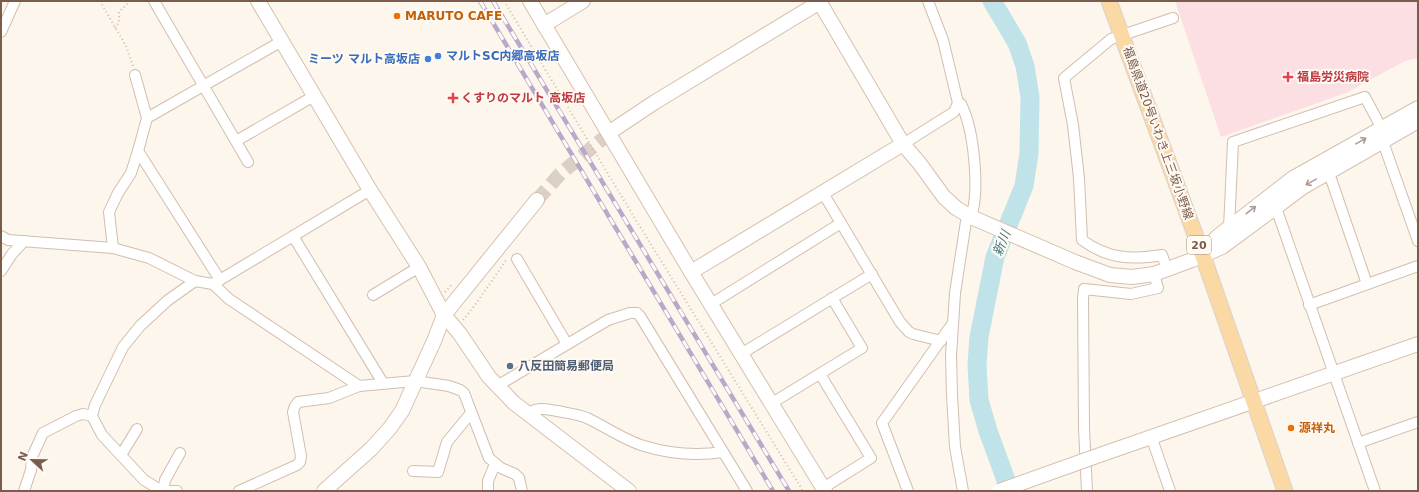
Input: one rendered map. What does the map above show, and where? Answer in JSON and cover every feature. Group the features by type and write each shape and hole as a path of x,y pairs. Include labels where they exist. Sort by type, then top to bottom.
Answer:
{"main road":[{"name":"福島県道20号いわき上三坂小野線","path":"1110,1 1203,256 1285,491"}],"street":[{"path":"1,32 15,1"},
{"path":"154,1 248,162"},
{"path":"258,1 370,190 419,268 444,314 489,377 514,403 628,491"},
{"path":"530,1 691,272 824,490 871,458 820,374"},
{"path":"544,25 584,1"},
{"path":"928,1 943,40 958,103 961,104 967,118 973,151 975,201 956,293 951,356 955,447 963,491"},
{"path":"616,128 655,102 820,2 903,144 920,164 944,197 956,208 972,218 1075,262 1110,275 1132,277 1161,271 1203,256 1222,247 1273,201 1293,178 1383,135 1418,121"},
{"path":"1087,491 1084,428 1084,289 1131,294 1158,288 1162,255 1143,258 1120,257 1107,254 1082,240 1079,178 1073,125 1064,78 1111,39 1174,18"},
{"path":"147,118 282,41"},
{"path":"113,248 109,212 118,193 131,173 147,118 136,75"},
{"path":"236,141 314,96"},
{"path":"1229,228 1233,142 1365,97 1383,135 1418,241"},
{"path":"691,272 954,112 958,103"},
{"path":"1203,256 1217,237 1229,228 1273,201 1303,187 1328,172 1383,135 1418,108"},
{"path":"138,151 216,282 229,299 359,386"},
{"path":"1328,172 1367,284"},
{"path":"1,236 8,240 113,248 150,258 195,281 216,282 370,190"},
{"path":"823,193 900,322 909,332 941,341"},
{"path":"324,491 371,449 390,428 402,411 434,341 444,314 537,200"},
{"path":"1273,201 1375,491"},
{"path":"711,304 841,223"},
{"path":"293,236 383,383"},
{"path":"1,271 12,254 24,241"},
{"path":"514,257 567,344"},
{"path":"1309,305 1418,266"},
{"path":"372,295 419,268"},
{"path":"741,354 872,274"},
{"path":"180,453 164,480 163,491 144,480 102,435 92,416 95,405 122,347 140,326 167,301 195,281"},
{"path":"772,403 862,348 832,298"},
{"path":"497,386 608,320 630,313 637,314 640,316 747,491"},
{"path":"908,491 882,423 953,323"},
{"path":"999,491 1253,400 1418,344"},
{"path":"239,491 297,465 300,462 302,456 293,412 298,402 329,398 359,386 415,381 449,386 464,393 489,458 495,464 515,474 519,478 522,491"},
{"path":"528,413 537,408 576,415 587,418 633,442 675,453 706,455 723,452"},
{"path":"413,471 438,472 448,442 471,413"},
{"path":"24,491 31,470 32,457 43,433 76,416 83,414 92,416"},
{"path":"1358,443 1418,423"},
{"path":"121,455 137,429"},
{"path":"1151,436 1170,491"},
{"path":"488,491 488,481 495,464"},
{"path":"166,491 177,491"}],"path":[{"path":"100,1 126,46 136,75"},
{"path":"115,28 119,22 119,12 130,1"},
{"path":"504,1 631,212 803,491"},
{"path":"456,329 514,257"}],"shaded area":[{"name":"福島労災病院","path":"1175,1 1418,1 1418,58 1405,61 1346,93 1221,137"}],"waterway":[{"name":"新川","path":"992,1 1017,43 1025,66 1030,97 1029,153 1024,186 995,257 979,337 977,365 979,400 988,431 1010,491"}],"tunnel":[{"path":"537,200 560,174 616,128"}],"railway":[{"path":"480,1 773,491"},
{"path":"493,1 789,491"}],"place":[{"name":"MARUTO CAFE","path":"397,16"},
{"name":"マルトSC内郷高坂店","path":"438,56"},
{"name":"ミーツ マルト高坂店","path":"428,59"},
{"name":"福島労災病院","path":"1288,77"},
{"name":"くすりのマルト 高坂店","path":"453,98"},
{"name":"八反田簡易郵便局","path":"510,366"},
{"name":"源祥丸","path":"1291,428"}]}
